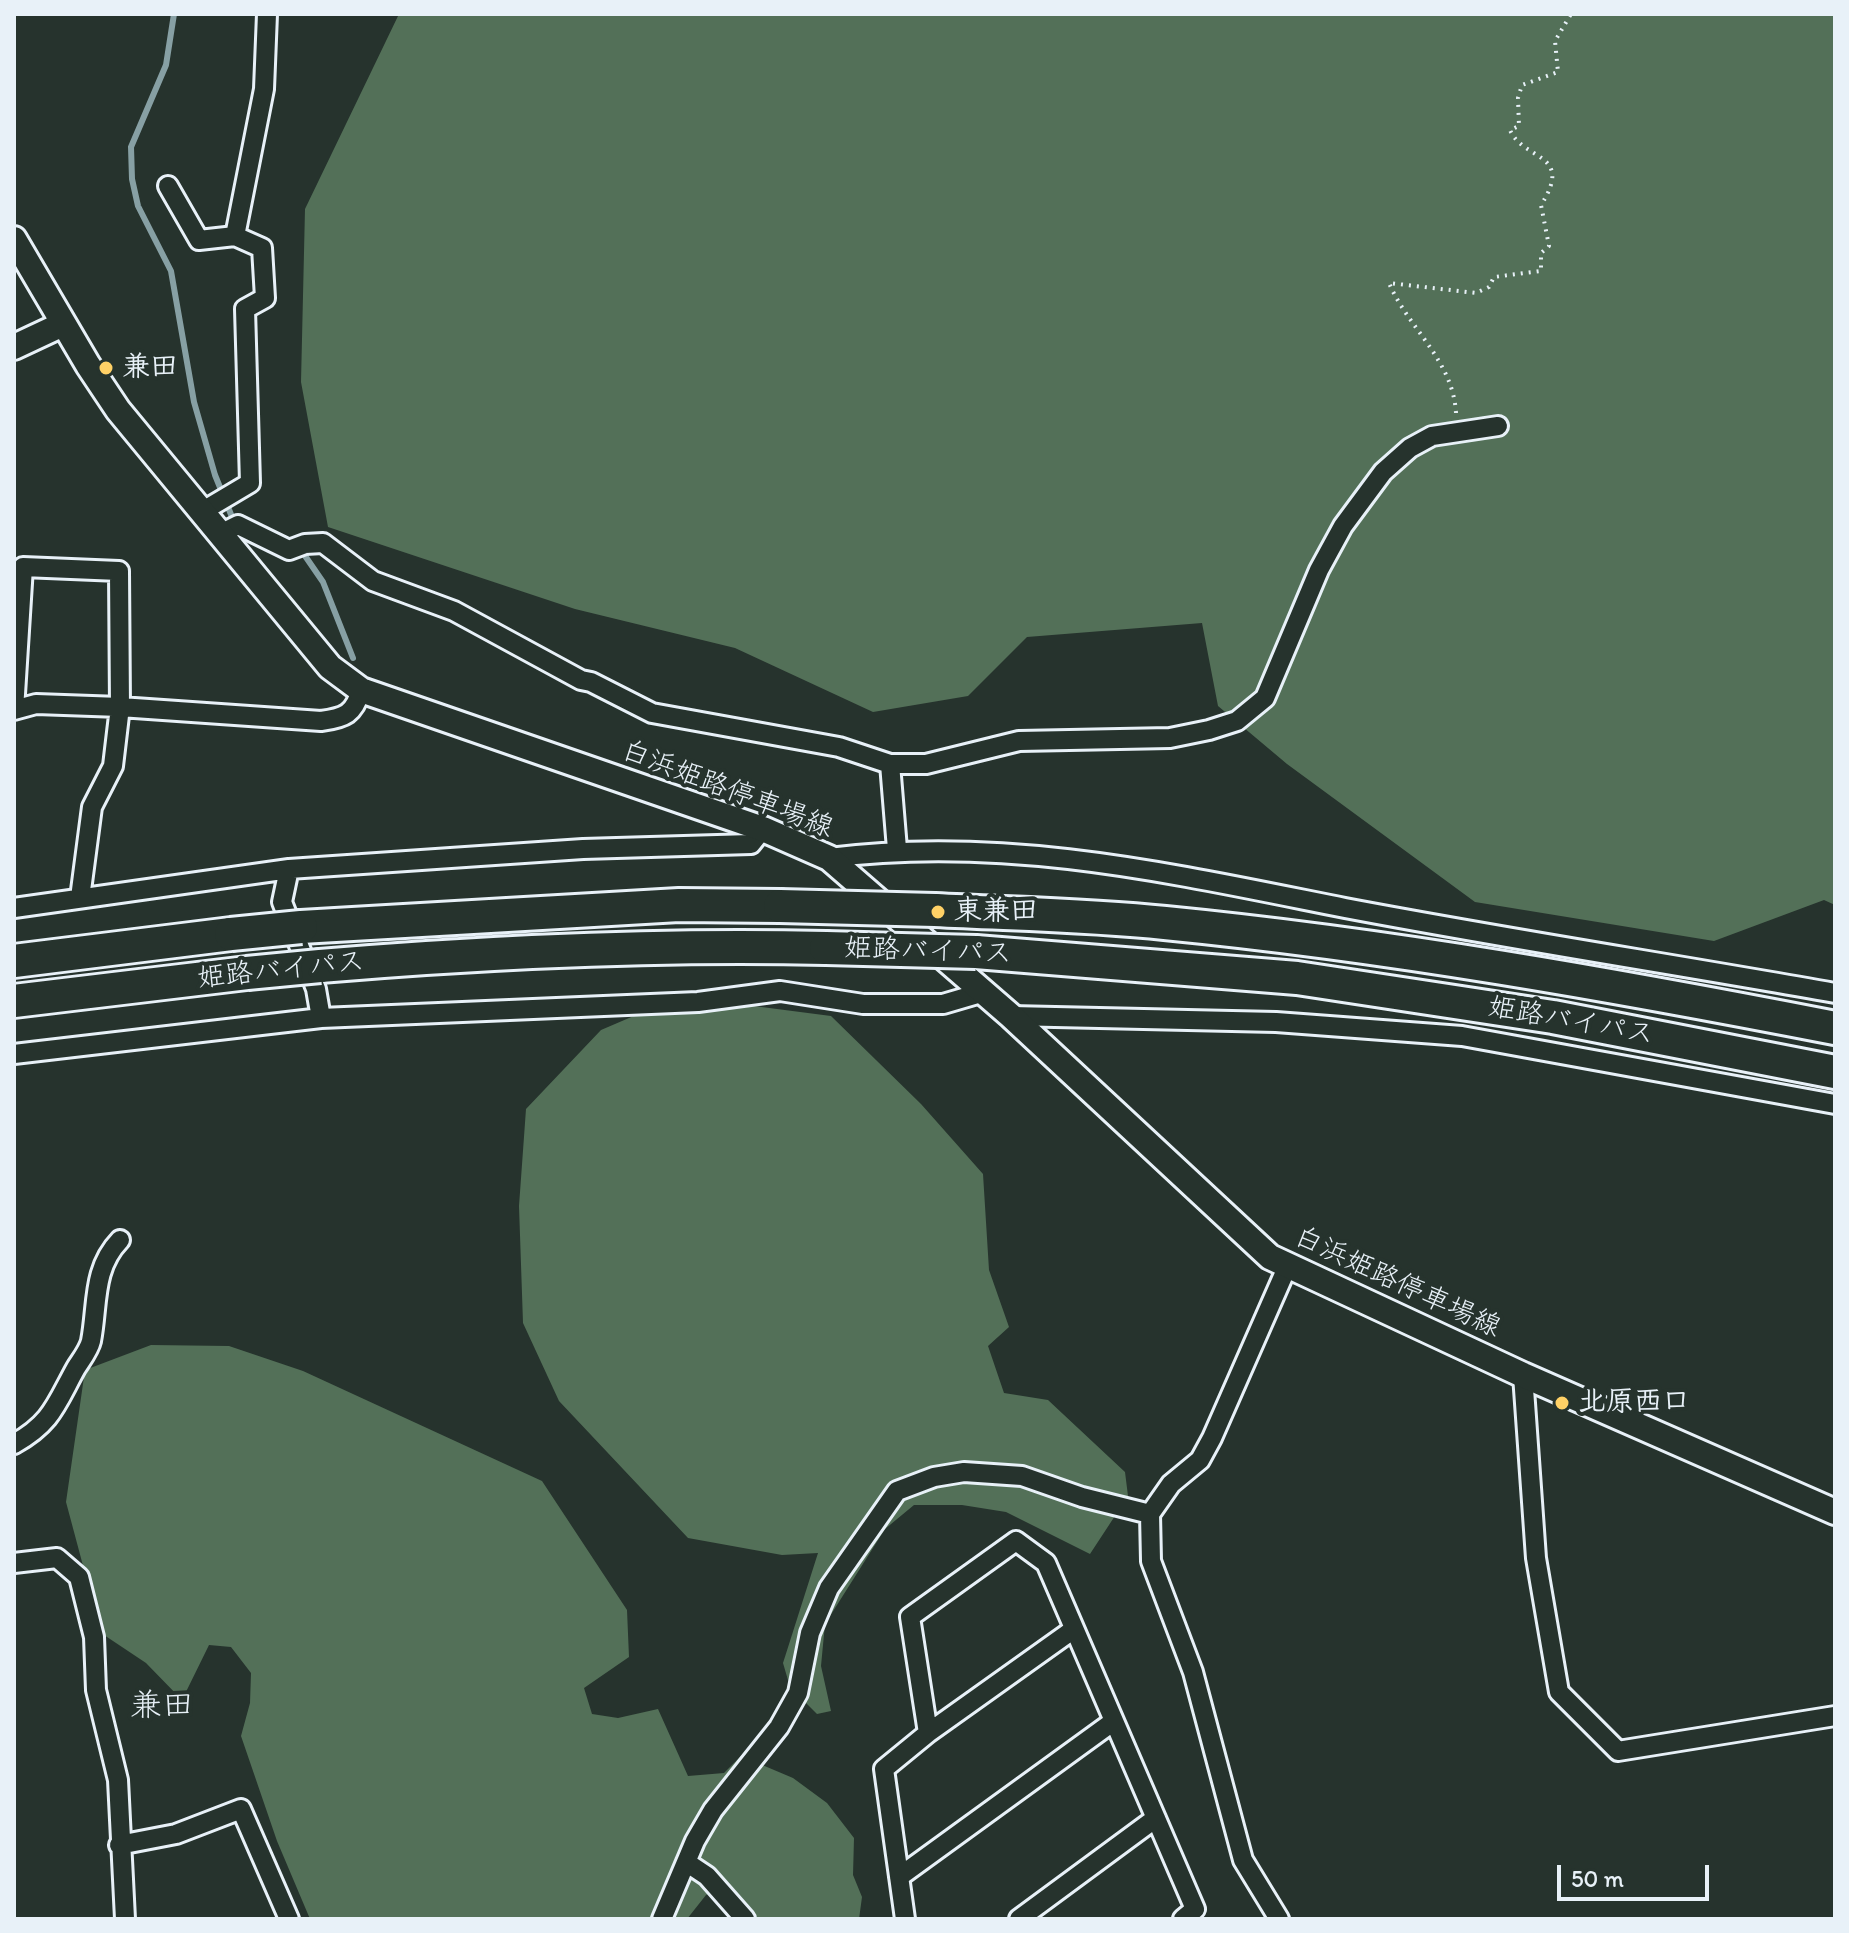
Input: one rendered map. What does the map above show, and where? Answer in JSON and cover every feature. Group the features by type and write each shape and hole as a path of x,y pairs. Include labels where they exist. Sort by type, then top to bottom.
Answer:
{"highway":[{"name":"姫路バイパス","path":"14,961 301,927 679,905 935,910 1164,922 1358,948 1702,1002 1835,1028"},
{"name":"姫路バイパス","path":"14,1001 247,973 442,956 703,945 976,952 1297,978 1553,1017 1835,1072"}],"main road":[{"name":"白浜姫路停車場線","path":"14,239 118,410 218,503 222,533 330,667 361,690 763,829 829,858 1011,1016 1270,1257 1523,1375 1835,1512"},
{"path":"14,347 63,324"}],"street":[{"path":"235,236 264,89 267,14"},
{"path":"168,186 199,240 235,236 262,248 265,298 245,309 250,483 218,503"},
{"path":"222,533 238,525 297,547 323,543 373,581 454,611 581,680 652,713 839,747 890,764 926,764 999,749 1019,741 1170,738 1237,721 1265,698 1319,570 1349,516 1383,472 1410,448 1432,436 1498,426"},
{"path":"80,898 92,807 113,766 120,707 119,571 23,567 14,710 36,704 120,707 321,721 342,718 356,708 361,690"},
{"path":"890,764 897,849"},
{"path":"14,908 289,869 583,849 751,844 763,829"},
{"path":"829,858 897,849 1044,856 1189,875 1346,908 1835,993"},
{"path":"289,869 282,902 316,989 321,1018"},
{"path":"14,1054 321,1018 698,1002 780,991 863,1004 943,1004 984,992"},
{"path":"1011,1016 1276,1022 1462,1036 1835,1104"},
{"path":"14,1444 35,1432 51,1416 91,1344 101,1271 108,1252 120,1240"},
{"path":"1279,1919 1243,1860 1193,1672 1151,1561 1150,1514 1171,1484 1200,1460 1288,1265"},
{"path":"1523,1375 1536,1558 1559,1692 1618,1751 1835,1716"},
{"path":"662,1919 686,1862 713,1810 779,1727 798,1693 810,1633 829,1588 897,1491 934,1477 964,1472 1022,1476 1082,1497 1150,1514"},
{"path":"928,1733 910,1617 1016,1541 1046,1563 1195,1909 1183,1919"},
{"path":"14,1563 57,1558 79,1577 94,1637 96,1690 118,1780 125,1919"},
{"path":"905,1919 884,1769 928,1733 1074,1629"},
{"path":"899,1877 1114,1721"},
{"path":"119,1845 176,1834 241,1809 283,1917"},
{"path":"1019,1919 1156,1818"},
{"path":"686,1862 707,1876 745,1919"}],"path":[{"path":"1457,430 1456,399 1432,344 1399,306 1389,283 1476,293 1489,287 1494,277 1541,271 1541,253 1549,246 1541,205 1551,189 1550,169 1546,158 1514,140 1510,130 1519,126 1518,98 1522,85 1558,72 1555,41 1571,14"}],"green space":[{"path":"399,14 1835,14 1835,905 1824,900 1714,941 1475,902 1287,764 1218,706 1202,623 1027,637 968,696 873,712 735,648 575,609 328,527 301,382 305,209"},
{"path":"723,1002 831,1016 921,1104 983,1174 989,1270 1009,1327 988,1346 1004,1393 1048,1400 1125,1472 1128,1496 1090,1554 1006,1512 962,1505 914,1505 885,1529 825,1624 821,1666 831,1711 817,1714 790,1687 783,1663 818,1553 782,1555 688,1538 559,1401 523,1323 519,1206 526,1109 601,1030 636,1015"},
{"path":"151,1345 229,1346 303,1371 542,1481 627,1610 629,1657 584,1688 592,1714 618,1718 658,1709 688,1776 724,1773 741,1756 793,1778 827,1803 854,1838 853,1875 862,1897 859,1919 750,1919 726,1883 706,1895 687,1919 310,1919 277,1841 241,1736 250,1703 251,1673 231,1647 209,1645 182,1700 146,1663 101,1633 66,1502 85,1370"}],"waterway":[{"path":"174,14 166,65 131,147 132,179 138,206 171,271 194,402 215,475 232,517 241,520"},
{"path":"301,550 323,582 353,658"}],"place":[{"name":"兼田","path":"106,368"},
{"name":"東兼田","path":"938,912"},
{"name":"北原西口","path":"1562,1403"}],"district":[{"name":"兼田","path":"162,1707"}]}
